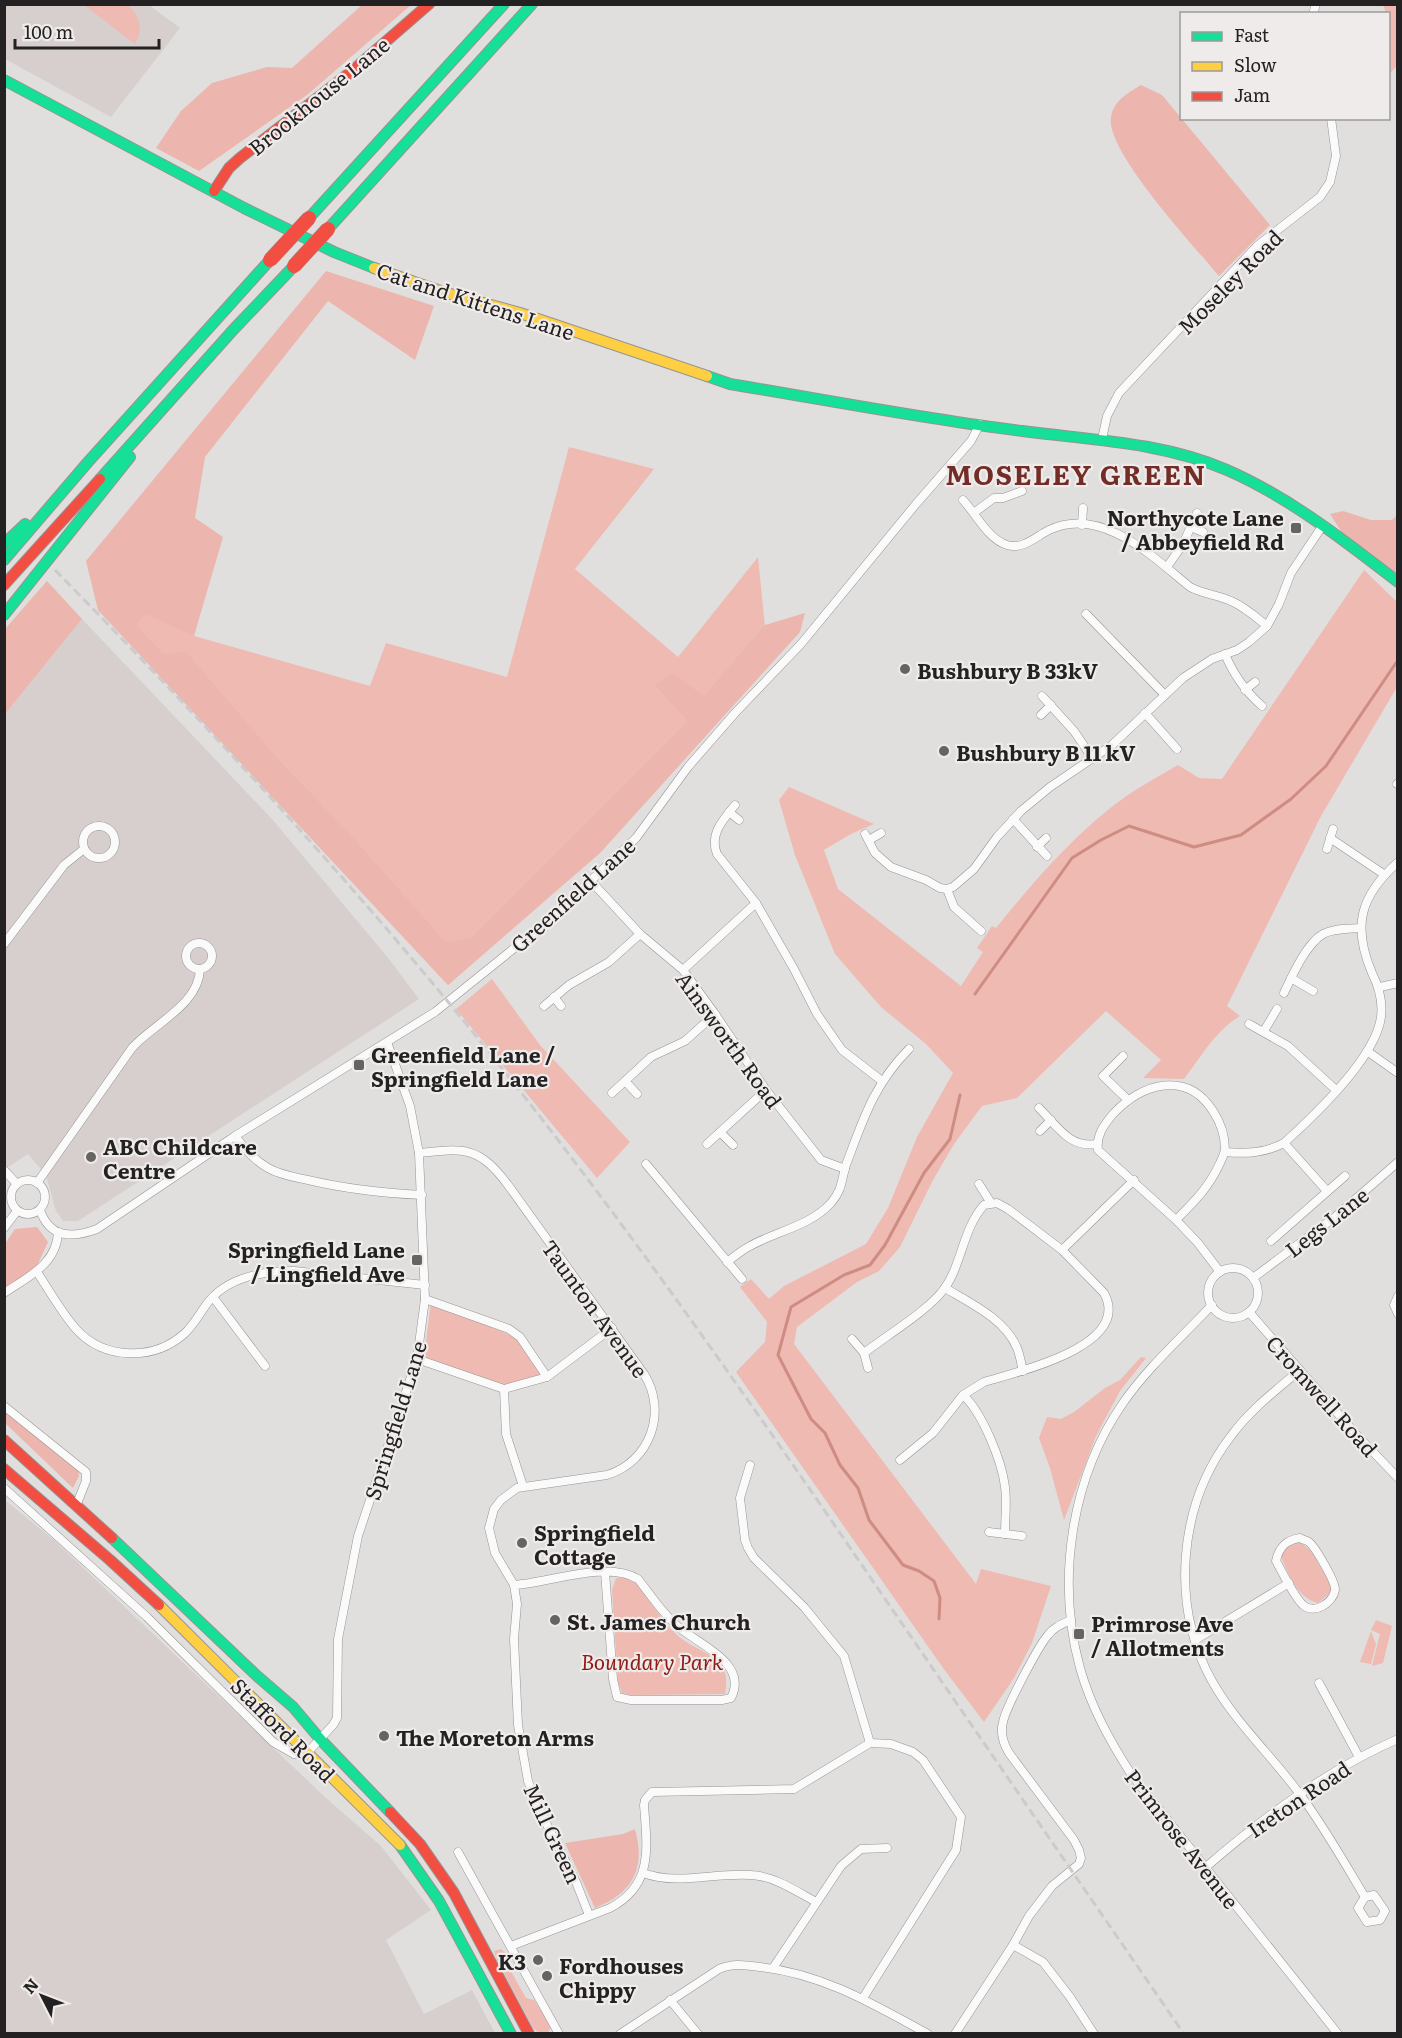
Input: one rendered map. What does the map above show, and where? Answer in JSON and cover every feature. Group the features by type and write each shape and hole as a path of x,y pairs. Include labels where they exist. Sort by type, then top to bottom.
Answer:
{"main road":[{"name":"Brookhouse Lane","path":"213,191 229,168 240,158 352,71 429,4"},
{"path":"4,560 88,462 504,4"},
{"path":"4,585 233,330 532,4"},
{"name":"Cat and Kittens Lane","path":"4,80 213,191 334,252 378,269 443,292 520,313 730,384 1021,431 1102,439 1175,452 1227,470 1280,498 1323,525 1398,582"},
{"path":"4,615 233,330"},
{"path":"4,544 88,462"},
{"name":"Stafford Road","path":"4,1440 148,1570 256,1675 293,1707 320,1739 420,1844 454,1893 530,2034"},
{"name":"Stafford Road","path":"4,1469 150,1596 404,1849 439,1901 510,2034"},
{"path":"256,1675 269,1695 305,1734 308,1742 307,1753"},
{"path":"320,1739 319,1747 323,1758 365,1800 373,1817"}],"street":[{"name":"Moseley Road","path":"1102,439 1107,416 1119,393 1257,246 1320,197 1330,182 1336,156 1331,120"},
{"name":"Greenfield Lane","path":"58,1232 73,1236 98,1229 235,1136 445,1004 548,921 636,838 688,767 735,713 801,644 971,441 980,424"},
{"path":"975,512 994,498 1003,498 1022,491"},
{"path":"963,500 993,536 1001,542 1014,546 1023,545 1058,527 1092,525 1112,532 1134,543 1190,587 1230,600 1252,613 1267,626"},
{"path":"1082,525 1083,508"},
{"path":"1167,567 1183,544 1197,513"},
{"path":"881,833 867,837 875,853 891,867 926,880 940,888 947,889 962,881 1013,819 1050,787 1112,745 1196,668 1249,642 1267,626 1279,604 1291,573 1323,525"},
{"path":"1191,527 1203,532"},
{"path":"1086,614 1165,695"},
{"path":"1225,654 1235,676 1245,690 1262,706"},
{"path":"1245,690 1255,682"},
{"path":"1042,696 1074,731 1093,759"},
{"path":"1041,716 1051,705"},
{"path":"1145,713 1177,749"},
{"path":"735,805 718,827 714,837 714,846 722,862 756,903 817,1014 842,1050 882,1081"},
{"path":"729,812 740,820"},
{"path":"1013,819 1047,856"},
{"path":"102,826 113,834 115,839 113,849 106,856 96,858 84,849 83,839 92,828 102,826"},
{"path":"1327,849 1334,830"},
{"path":"1037,847 1046,838"},
{"path":"1330,838 1385,875"},
{"path":"4,944 64,865 84,849"},
{"path":"1225,1152 1257,1152 1272,1149 1284,1143 1349,1076 1367,1051 1381,1017 1380,987 1372,973 1362,943 1360,928 1363,909 1385,875 1398,862"},
{"name":"Ainsworth Road","path":"590,880 640,934 683,970 804,1141 821,1160 845,1168"},
{"path":"947,889 954,907 981,931"},
{"path":"683,970 756,903"},
{"path":"1284,993 1313,942 1324,934 1336,930 1360,928"},
{"path":"544,1006 568,985 609,962 640,934"},
{"path":"37,1183 132,1048 193,993 200,977 200,969"},
{"path":"1291,978 1313,991"},
{"path":"1380,987 1398,983"},
{"path":"554,998 561,1006"},
{"path":"1263,1031 1277,1009"},
{"path":"612,1093 651,1057 685,1041 715,1014"},
{"path":"1248,1024 1288,1046 1336,1090"},
{"name":"Springfield Lane","path":"307,1753 337,1718 338,1639 358,1536 417,1359 425,1299 419,1153 410,1106 387,1042"},
{"path":"728,1262 750,1246 813,1218 831,1202 843,1184 845,1168 867,1109 891,1067 909,1049"},
{"path":"1367,1051 1398,1073"},
{"path":"1123,1056 1103,1077 1128,1100"},
{"path":"625,1081 637,1094"},
{"path":"1176,1220 1206,1190 1225,1152 1221,1124 1205,1101 1187,1088 1177,1085 1158,1086 1128,1100 1108,1119 1100,1130 1098,1150 1176,1220 1198,1243 1220,1272"},
{"path":"707,1144 766,1090"},
{"path":"1040,1108 1070,1139 1084,1146 1097,1142"},
{"path":"1040,1131 1051,1120"},
{"path":"720,1132 733,1145"},
{"path":"235,1136 250,1154 269,1168 287,1176 374,1193 422,1195"},
{"path":"1284,1143 1327,1191"},
{"name":"Taunton Avenue","path":"419,1153 457,1150 484,1158 508,1185 612,1328 644,1374 654,1394 655,1420 647,1444 619,1472 517,1488 501,1500 491,1517 489,1528 495,1553 514,1585 517,1604 514,1638 515,1678"},
{"name":"Legs Lane","path":"1252,1278 1335,1217 1398,1161"},
{"path":"645,1164 742,1279"},
{"path":"4,1170 17,1184"},
{"path":"1271,1241 1345,1176"},
{"path":"27,1180 37,1183 44,1190 45,1196 40,1210 31,1214 17,1211 10,1197 13,1187 17,1184 27,1180"},
{"path":"1062,1250 1134,1180"},
{"path":"979,1184 991,1203"},
{"path":"864,1353 934,1300 945,1288 974,1217 984,1205 991,1203 997,1203 1008,1209 1062,1250 1104,1293 1109,1306 1109,1313 1099,1330 1076,1350 1023,1371 984,1382 963,1395 933,1433 900,1460"},
{"path":"4,1293 37,1272 47,1262 57,1245 58,1232 42,1218 40,1210"},
{"path":"4,1228 17,1211"},
{"path":"1233,1268 1241,1269 1252,1278 1257,1286 1258,1295 1249,1312 1242,1316 1225,1316 1217,1312 1209,1296 1209,1287 1213,1278 1220,1272 1233,1268"},
{"path":"37,1272 75,1329 97,1346 116,1352 148,1353 168,1345 185,1333 213,1297 233,1281 278,1271 425,1286"},
{"path":"945,1288 986,1313 1008,1333 1017,1347 1023,1371"},
{"path":"1398,1296 1394,1305 1398,1314"},
{"path":"213,1297 265,1366"},
{"path":"425,1299 509,1329 520,1337 547,1377"},
{"name":"Primrose Avenue","path":"1212,1305 1142,1378 1123,1403 1096,1454 1081,1495 1070,1545 1071,1620 1080,1668 1090,1697 1104,1730 1131,1774 1338,2034"},
{"name":"Cromwell Road","path":"1249,1312 1354,1432 1398,1478"},
{"path":"417,1359 504,1389 547,1377 612,1328"},
{"path":"852,1339 864,1353 868,1368"},
{"path":"1300,1371 1245,1418 1216,1457 1196,1500 1185,1565 1186,1601 1195,1640 1208,1672 1225,1702 1300,1794 1365,1896"},
{"path":"504,1389 506,1434 523,1486"},
{"path":"963,1395 970,1402 996,1450 1005,1487 1005,1534"},
{"path":"4,1406 86,1472 87,1481 76,1506"},
{"path":"750,1465 740,1498 748,1548 754,1558 804,1608 844,1656 870,1743"},
{"path":"4,1488 91,1564 147,1617 272,1742 294,1754 307,1753"},
{"path":"989,1532 1022,1536"},
{"path":"1300,1538 1309,1542 1334,1582 1334,1595 1326,1604 1314,1608 1303,1605 1289,1582 1276,1561 1283,1545 1300,1538"},
{"path":"514,1585 605,1572 625,1574 638,1580 673,1623 686,1635 716,1652 725,1661 735,1684 731,1698 722,1700 631,1700 617,1697 613,1679 605,1572"},
{"path":"1195,1640 1289,1582"},
{"path":"955,2034 1013,1945 1029,1916 1052,1886 1079,1864 1081,1858 1080,1850 1048,1803 1009,1753 1003,1742 1002,1730 1005,1714 1042,1642 1054,1629 1071,1620"},
{"name":"Mill Green","path":"515,1678 518,1725 528,1781 590,1915"},
{"path":"1319,1683 1359,1757"},
{"name":"Ireton Road","path":"1206,1867 1246,1832 1300,1794 1359,1757 1398,1739"},
{"path":"511,1946 621,1902 637,1885 646,1859 644,1805 648,1794 655,1790 780,1791 794,1789 870,1743 897,1745 913,1752 923,1761 961,1817 956,1850 863,1998"},
{"path":"772,1968 841,1866 861,1849 887,1848"},
{"path":"458,1852 559,2034"},
{"path":"643,1873 656,1877 682,1879 752,1875 779,1882 816,1902"},
{"path":"1013,1945 1043,1962 1070,1997 1094,2034"},
{"path":"620,2034 728,1965 772,1968 818,1979 863,1998 928,2034"},
{"path":"670,2000 698,2034"}],"shaded area":[{"path":"363,4 411,5 307,95 199,171 156,148 181,111 212,83 267,67 292,68"},
{"path":"5,5 149,5 180,28 111,117 5,59"},
{"path":"1141,85 1162,95 1180,117 1180,120 1183,120 1270,225 1219,276 1154,199 1122,152 1113,132 1111,117 1115,106"},
{"path":"326,271 434,306 415,360 328,301 205,457 195,518 223,537 194,636 146,614 136,625 163,654 186,652 276,757 354,839 445,942 471,938 688,721 655,685 672,674 704,696 765,625 805,613 800,632 601,852 448,985 98,610 86,561"},
{"path":"1343,511 1371,520 1392,520 1397,515 1397,575 1375,557 1346,539 1330,514"},
{"path":"47,581 82,619 5,714 5,629"},
{"path":"82,619 272,819 389,959 419,999 78,1221 63,1221 56,1211 46,1175 28,1154 5,1169 5,714"},
{"path":"37,1227 48,1242 35,1270 5,1289 5,1244 15,1229"},
{"path":"4,1408 78,1468 79,1476 73,1488 5,1423"},
{"path":"5,1500 55,1541 326,1798 381,1846 431,1910 386,1940 424,2014 472,1990 495,2033 5,2033"},
{"path":"635,1829 639,1856 633,1877 619,1895 595,1908 565,1843 623,1834"}],"green space":[{"path":"84,5 129,5 140,28 135,44"},
{"path":"1383,5 1397,5 1397,66 1390,73 1390,12 1386,12"},
{"path":"569,447 654,469 575,569 678,657 758,557 767,647 601,852 448,985 98,610 142,585 194,636 370,686 386,643 507,677"},
{"path":"1364,570 1397,602 1397,687 1321,816 1227,1006 1240,1016 1216,1036 1184,1079 1143,1078 1161,1060 1106,1011 1017,1098 982,1106 954,1144 933,1180 900,1247 879,1271 857,1282 797,1327 794,1344 976,1584 981,1569 1051,1586 1032,1643 1014,1678 984,1722 943,1668 736,1372 765,1342 767,1322 740,1287 751,1279 769,1299 784,1286 866,1244 888,1208 917,1137 953,1073 926,1044 881,1007 835,954 795,855 779,800 789,787 874,824 824,850 838,889 961,986 983,952 977,948 992,926 996,928 1060,854 1115,804 1178,765 1199,778 1222,779"},
{"path":"492,979 540,1045 630,1142 597,1178 456,1009"},
{"path":"431,1302 517,1338 542,1375 503,1386 424,1357"},
{"path":"1141,1357 1146,1358 1120,1391 1096,1436 1064,1520 1039,1438 1047,1417 1061,1419 1074,1412 1105,1388 1120,1380"},
{"path":"1299,1541 1311,1551 1332,1587 1329,1594 1318,1603 1299,1591 1281,1557 1287,1545"},
{"name":"Boundary Park","path":"616,1578 626,1578 636,1583 677,1635 720,1663 726,1681 725,1694 630,1695 622,1693 618,1681 612,1590"},
{"path":"1376,1620 1392,1626 1383,1663 1372,1666 1380,1634 1371,1630"},
{"path":"1371,1631 1376,1644 1371,1664 1360,1662"},
{"path":"501,1949 511,1958 509,1968 526,1998 534,2000 551,2026 548,2033 539,2033 533,2028 497,1960 494,1951"}],"waterway":[{"path":"975,994 1072,858 1129,826 1194,847 1241,835 1291,799 1326,766 1398,660"},
{"path":"939,1619 940,1598 934,1581 919,1571 903,1565 869,1520 858,1488 840,1465 825,1433 811,1419 778,1355 791,1307 844,1275 870,1265 885,1245 924,1173 950,1139 960,1095"}],"railway":[{"path":"55,570 248,772 372,911 491,1054 548,1127 681,1306 767,1428 1184,2034"}],"traffic: fast":[{"path":"309,218 504,4"},
{"path":"328,229 532,4"},
{"path":"4,80 244,208 334,252 374,268"},
{"path":"4,560 88,462 270,260"},
{"path":"100,479 233,330 294,266"},
{"path":"707,376 730,384 912,415 1126,443 1177,453 1227,470 1272,493 1337,536 1398,582"},
{"path":"4,615 130,457"},
{"path":"4,544 25,524"},
{"path":"112,1538 256,1675 293,1707 320,1739 390,1812"},
{"path":"400,1845 439,1901 511,2034"}],"traffic: slow":[{"path":"374,268 443,292 520,313 707,376"},
{"path":"159,1605 400,1845"}],"traffic: jam":[{"path":"214,191 229,168 240,158 352,71 429,4"},
{"path":"270,260 309,218"},
{"path":"294,266 328,229"},
{"path":"4,585 100,479"},
{"path":"4,1440 112,1538"},
{"path":"4,1469 159,1605"},
{"path":"390,1812 420,1844 454,1893 529,2034"}],"place":[{"name":"Northycote Lane / Abbeyfield Rd","path":"1296,528"},
{"name":"Bushbury B 33kV","path":"905,669"},
{"name":"Bushbury B 11 kV","path":"944,751"},
{"name":"Greenfield Lane / Springfield Lane","path":"359,1065"},
{"name":"ABC Childcare Centre","path":"91,1157"},
{"name":"Springfield Lane / Lingfield Ave","path":"417,1260"},
{"name":"Springfield Cottage","path":"522,1543"},
{"name":"St. James Church","path":"555,1620"},
{"name":"Primrose Ave / Allotments","path":"1079,1634"},
{"name":"The Moreton Arms","path":"384,1736"},
{"name":"K3","path":"538,1960"},
{"name":"Fordhouses Chippy","path":"547,1976"}],"district":[{"name":"MOSELEY GREEN","path":"1076,473"}]}
